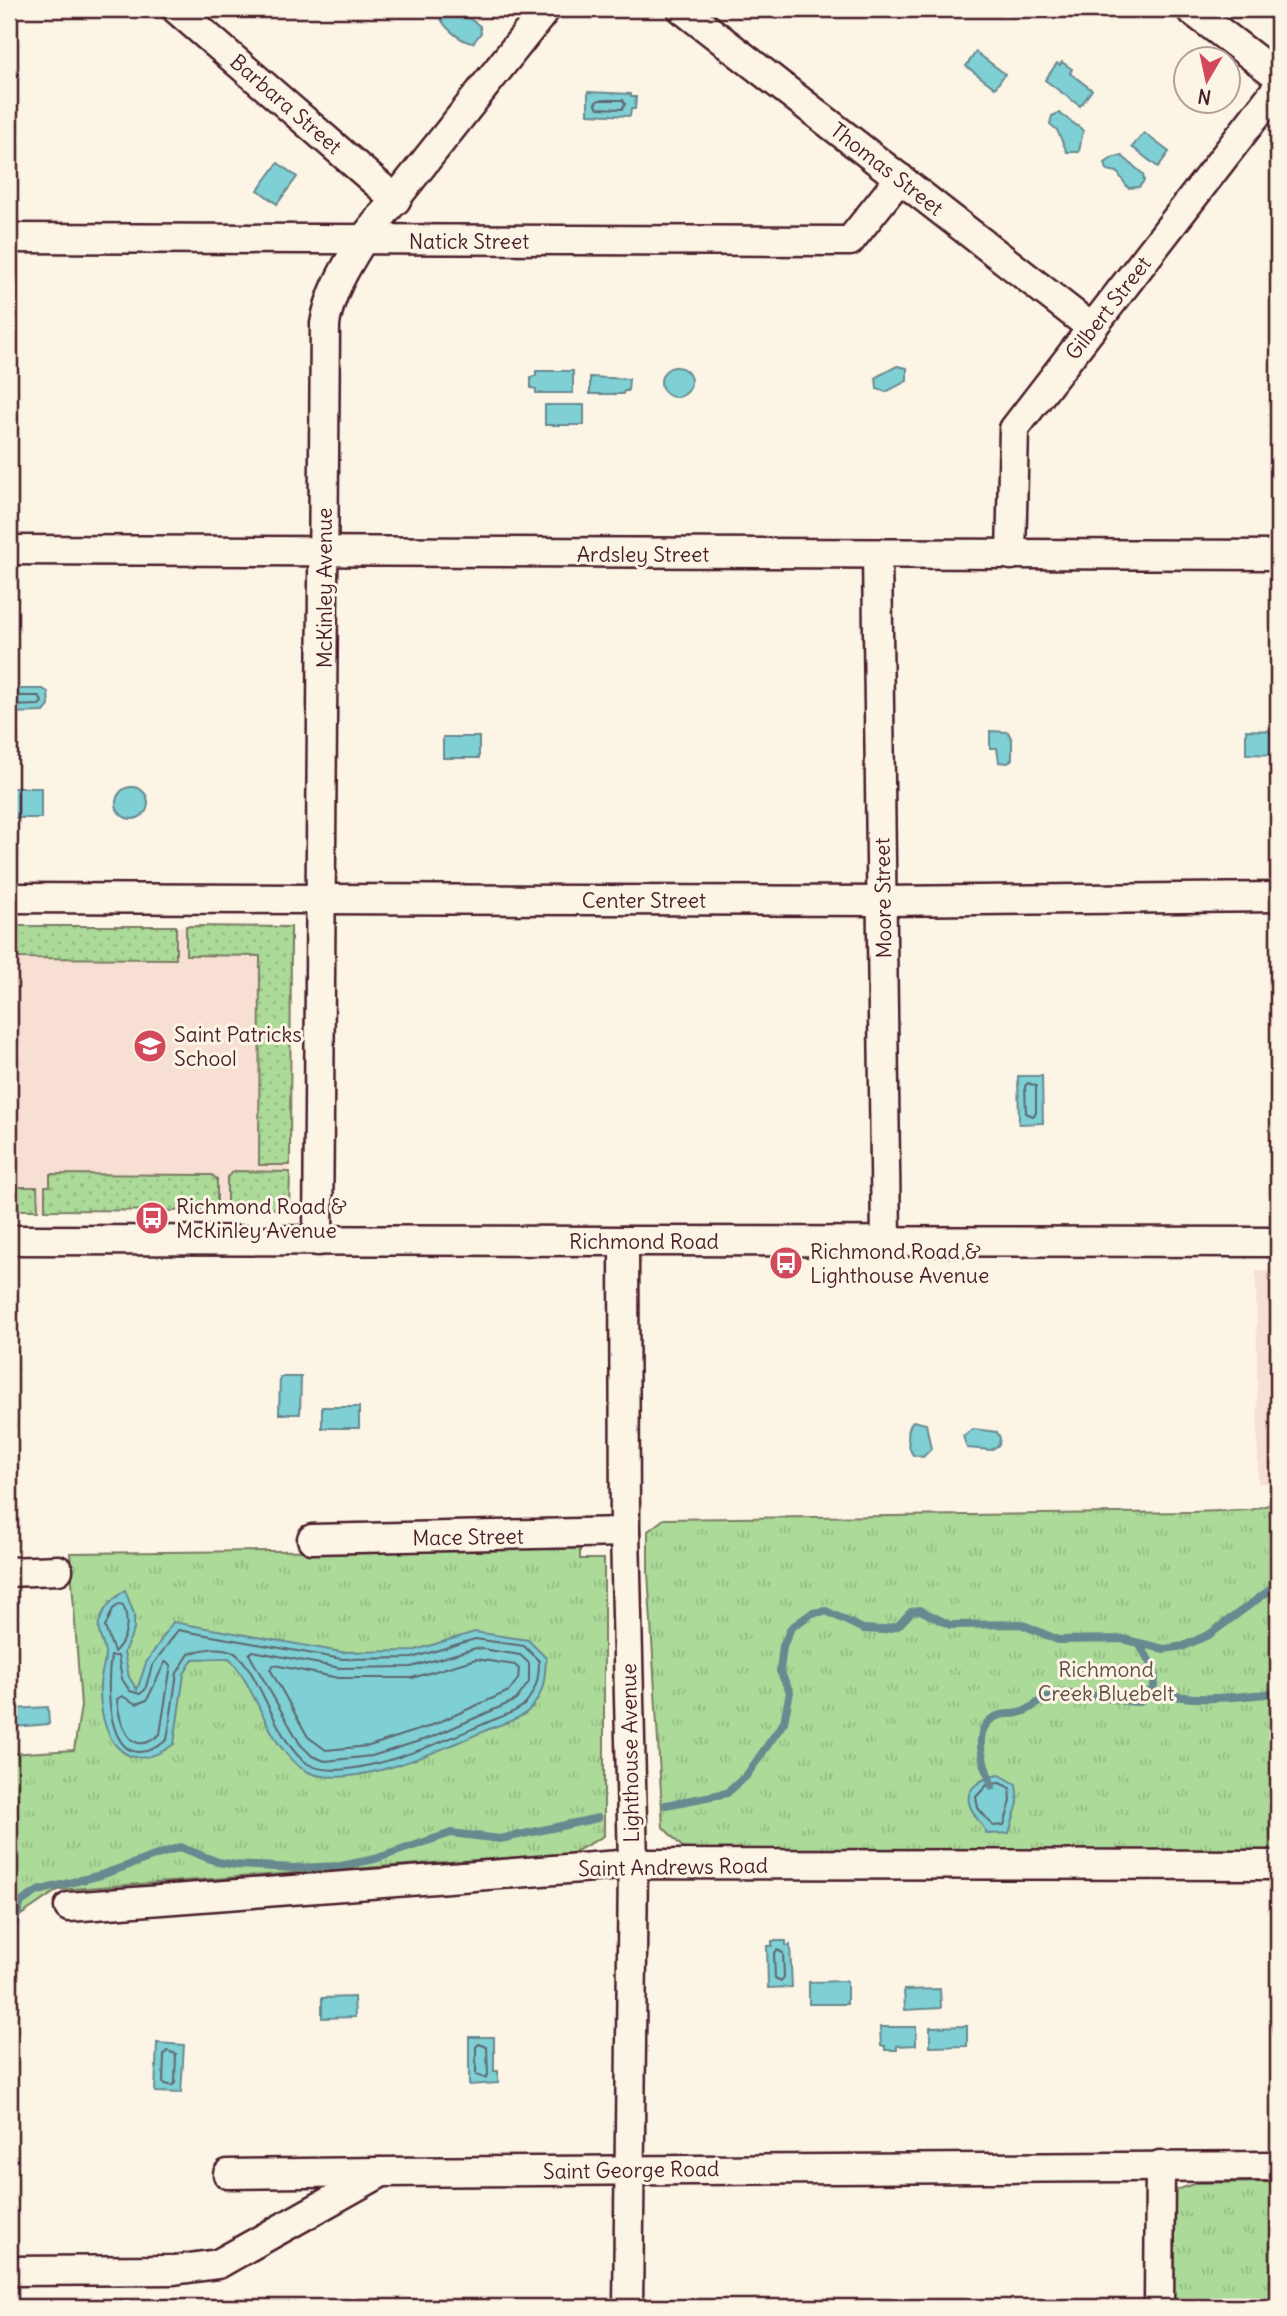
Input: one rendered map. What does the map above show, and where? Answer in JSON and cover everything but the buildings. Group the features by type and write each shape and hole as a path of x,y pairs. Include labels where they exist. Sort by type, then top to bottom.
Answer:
{"street":[{"name":"Barbara Street","path":"176,9 396,200"},
{"name":"McKinley Avenue","path":"318,1241 325,324 328,304 340,276 362,242 546,9"},
{"name":"Thomas Street","path":"682,9 1092,328"},
{"path":"1190,9 1278,76"},
{"name":"Gilbert Street","path":"1011,555 1014,429 1278,88"},
{"name":"Natick Street","path":"9,238 362,242 850,241 900,178"},
{"name":"Ardsley Street","path":"9,550 1278,555"},
{"name":"Moore Street","path":"877,555 886,1240"},
{"name":"Center Street","path":"9,898 883,901 1278,897"},
{"name":"Richmond Road","path":"9,1240 1278,1242"},
{"name":"Lighthouse Avenue","path":"624,1241 625,1532 633,1864 628,2307"},
{"name":"Mace Street","path":"312,1539 625,1532"},
{"path":"9,1572 58,1570"},
{"name":"Saint Andrews Road","path":"69,1907 633,1864 1278,1866"},
{"path":"1159,2307 1160,2165"},
{"name":"Saint George Road","path":"9,2271 174,2270 218,2264 382,2172 1278,2166"},
{"path":"228,2174 382,2172"}],"shaded area":[{"name":"Saint Patricks School","path":"9,926 291,927 289,1208 9,1210"},
{"path":"1256,1271 1278,1271 1278,1483 1258,1483"}],"green space":[{"path":"9,926 176,926 176,959 9,958"},
{"path":"186,926 291,927 290,1165 259,1165 260,956 186,955"},
{"path":"234,1171 290,1172 289,1208 227,1211 227,1177"},
{"path":"50,1174 212,1175 217,1179 217,1211 45,1210 45,1186 50,1186"},
{"path":"9,1187 37,1187 38,1210 9,1210"},
{"name":"Richmond Creek Bluebelt","path":"1278,1502 1278,1850 685,1850 663,1827 648,1531 664,1519 1191,1512 1251,1510"},
{"path":"580,1548 580,1559 604,1559 604,1836 573,1853 58,1890 9,1923 9,1754 74,1750 81,1706 70,1553"},
{"path":"1278,2182 1278,2307 1169,2307 1170,2199 1174,2191 1196,2183"}],"water":[{"path":"449,9 457,9 480,26 481,33 473,43 459,38 443,23 441,19"},
{"path":"976,52 1005,74 995,88 966,66"},
{"path":"1062,62 1072,69 1070,73 1092,90 1080,106 1045,80 1057,63 1060,65"},
{"path":"588,92 631,94 631,97 636,97 635,109 631,109 630,116 588,114"},
{"path":"1059,113 1083,130 1079,152 1067,152 1057,130 1050,124 1052,116"},
{"path":"1144,133 1169,152 1158,167 1132,147"},
{"path":"1122,156 1143,174 1144,181 1139,187 1128,188 1117,172 1107,170 1105,163 1114,157"},
{"path":"278,163 297,177 277,204 258,190"},
{"path":"897,366 907,368 907,381 886,392 877,389 876,377"},
{"path":"676,367 687,371 691,382 687,393 676,397 665,393 661,382 665,371"},
{"path":"536,371 573,371 573,393 536,393 536,389 531,388 531,377 536,376"},
{"path":"590,377 629,379 628,391 623,394 590,394"},
{"path":"545,405 584,405 584,425 545,425"},
{"path":"9,689 43,689 48,692 49,706 44,712 9,713"},
{"path":"1246,730 1278,731 1278,755 1246,754"},
{"path":"990,731 1008,732 1012,740 1012,759 1008,763 999,762 997,748 990,748"},
{"path":"443,737 479,737 479,758 443,758"},
{"path":"132,787 144,791 148,803 144,815 132,819 120,815 116,803 120,791"},
{"path":"9,788 41,788 41,818 9,818"},
{"path":"1018,1076 1042,1076 1043,1123 1019,1124"},
{"path":"280,1377 301,1377 300,1414 279,1414"},
{"path":"322,1407 359,1407 359,1428 322,1428"},
{"path":"913,1421 926,1424 931,1449 923,1457 913,1455 909,1447 908,1433"},
{"path":"973,1429 997,1432 999,1445 991,1450 967,1448 963,1436"},
{"path":"125,1590 134,1614 134,1630 124,1652 129,1677 137,1690 146,1663 173,1622 341,1652 412,1651 475,1632 528,1640 546,1658 543,1687 533,1705 524,1714 449,1746 372,1772 324,1776 306,1771 283,1749 248,1685 229,1658 193,1659 184,1674 174,1744 156,1754 141,1757 128,1755 110,1736 104,1721 100,1686 105,1654 98,1627 106,1608"},
{"path":"48,1707 49,1724 14,1727 13,1709"},
{"path":"1000,1775 1016,1784 1018,1803 1009,1833 987,1834 972,1810 969,1796 975,1785"},
{"path":"772,1941 786,1941 786,1946 790,1945 792,1987 768,1988 767,1946 772,1946"},
{"path":"847,1981 847,2004 809,2004 809,1982"},
{"path":"940,1989 941,2008 905,2010 904,1990"},
{"path":"354,1997 355,2017 322,2018 322,1998"},
{"path":"967,2026 967,2046 930,2047 930,2027"},
{"path":"880,2027 916,2027 916,2045 885,2050 885,2046 881,2046"},
{"path":"469,2037 494,2037 494,2071 498,2071 498,2083 469,2085"},
{"path":"157,2043 184,2045 181,2093 155,2092"}],"waterway":[{"path":"666,1805 727,1793 746,1776 784,1722 790,1692 780,1671 783,1646 791,1628 812,1613 826,1611 863,1629 882,1630 898,1626 911,1612 920,1610 950,1625 1021,1624 1058,1640 1123,1639 1164,1649 1184,1646 1210,1634 1278,1584"},
{"path":"992,1786 981,1746 984,1727 990,1720 1000,1715 1022,1712 1054,1695 1076,1694 1140,1702 1148,1695 1155,1682 1152,1667 1139,1644"},
{"path":"1152,1692 1201,1698 1278,1693"},
{"path":"9,1940 21,1902 38,1891 101,1875 180,1847 218,1862 236,1865 295,1868 341,1866 375,1859 451,1833 500,1839 598,1818"}],"place":[{"name":"Saint Patricks School","path":"150,1046"},
{"name":"Richmond Road & McKinley Avenue","path":"152,1218"},
{"name":"Richmond Road & Lighthouse Avenue","path":"786,1263"}]}
